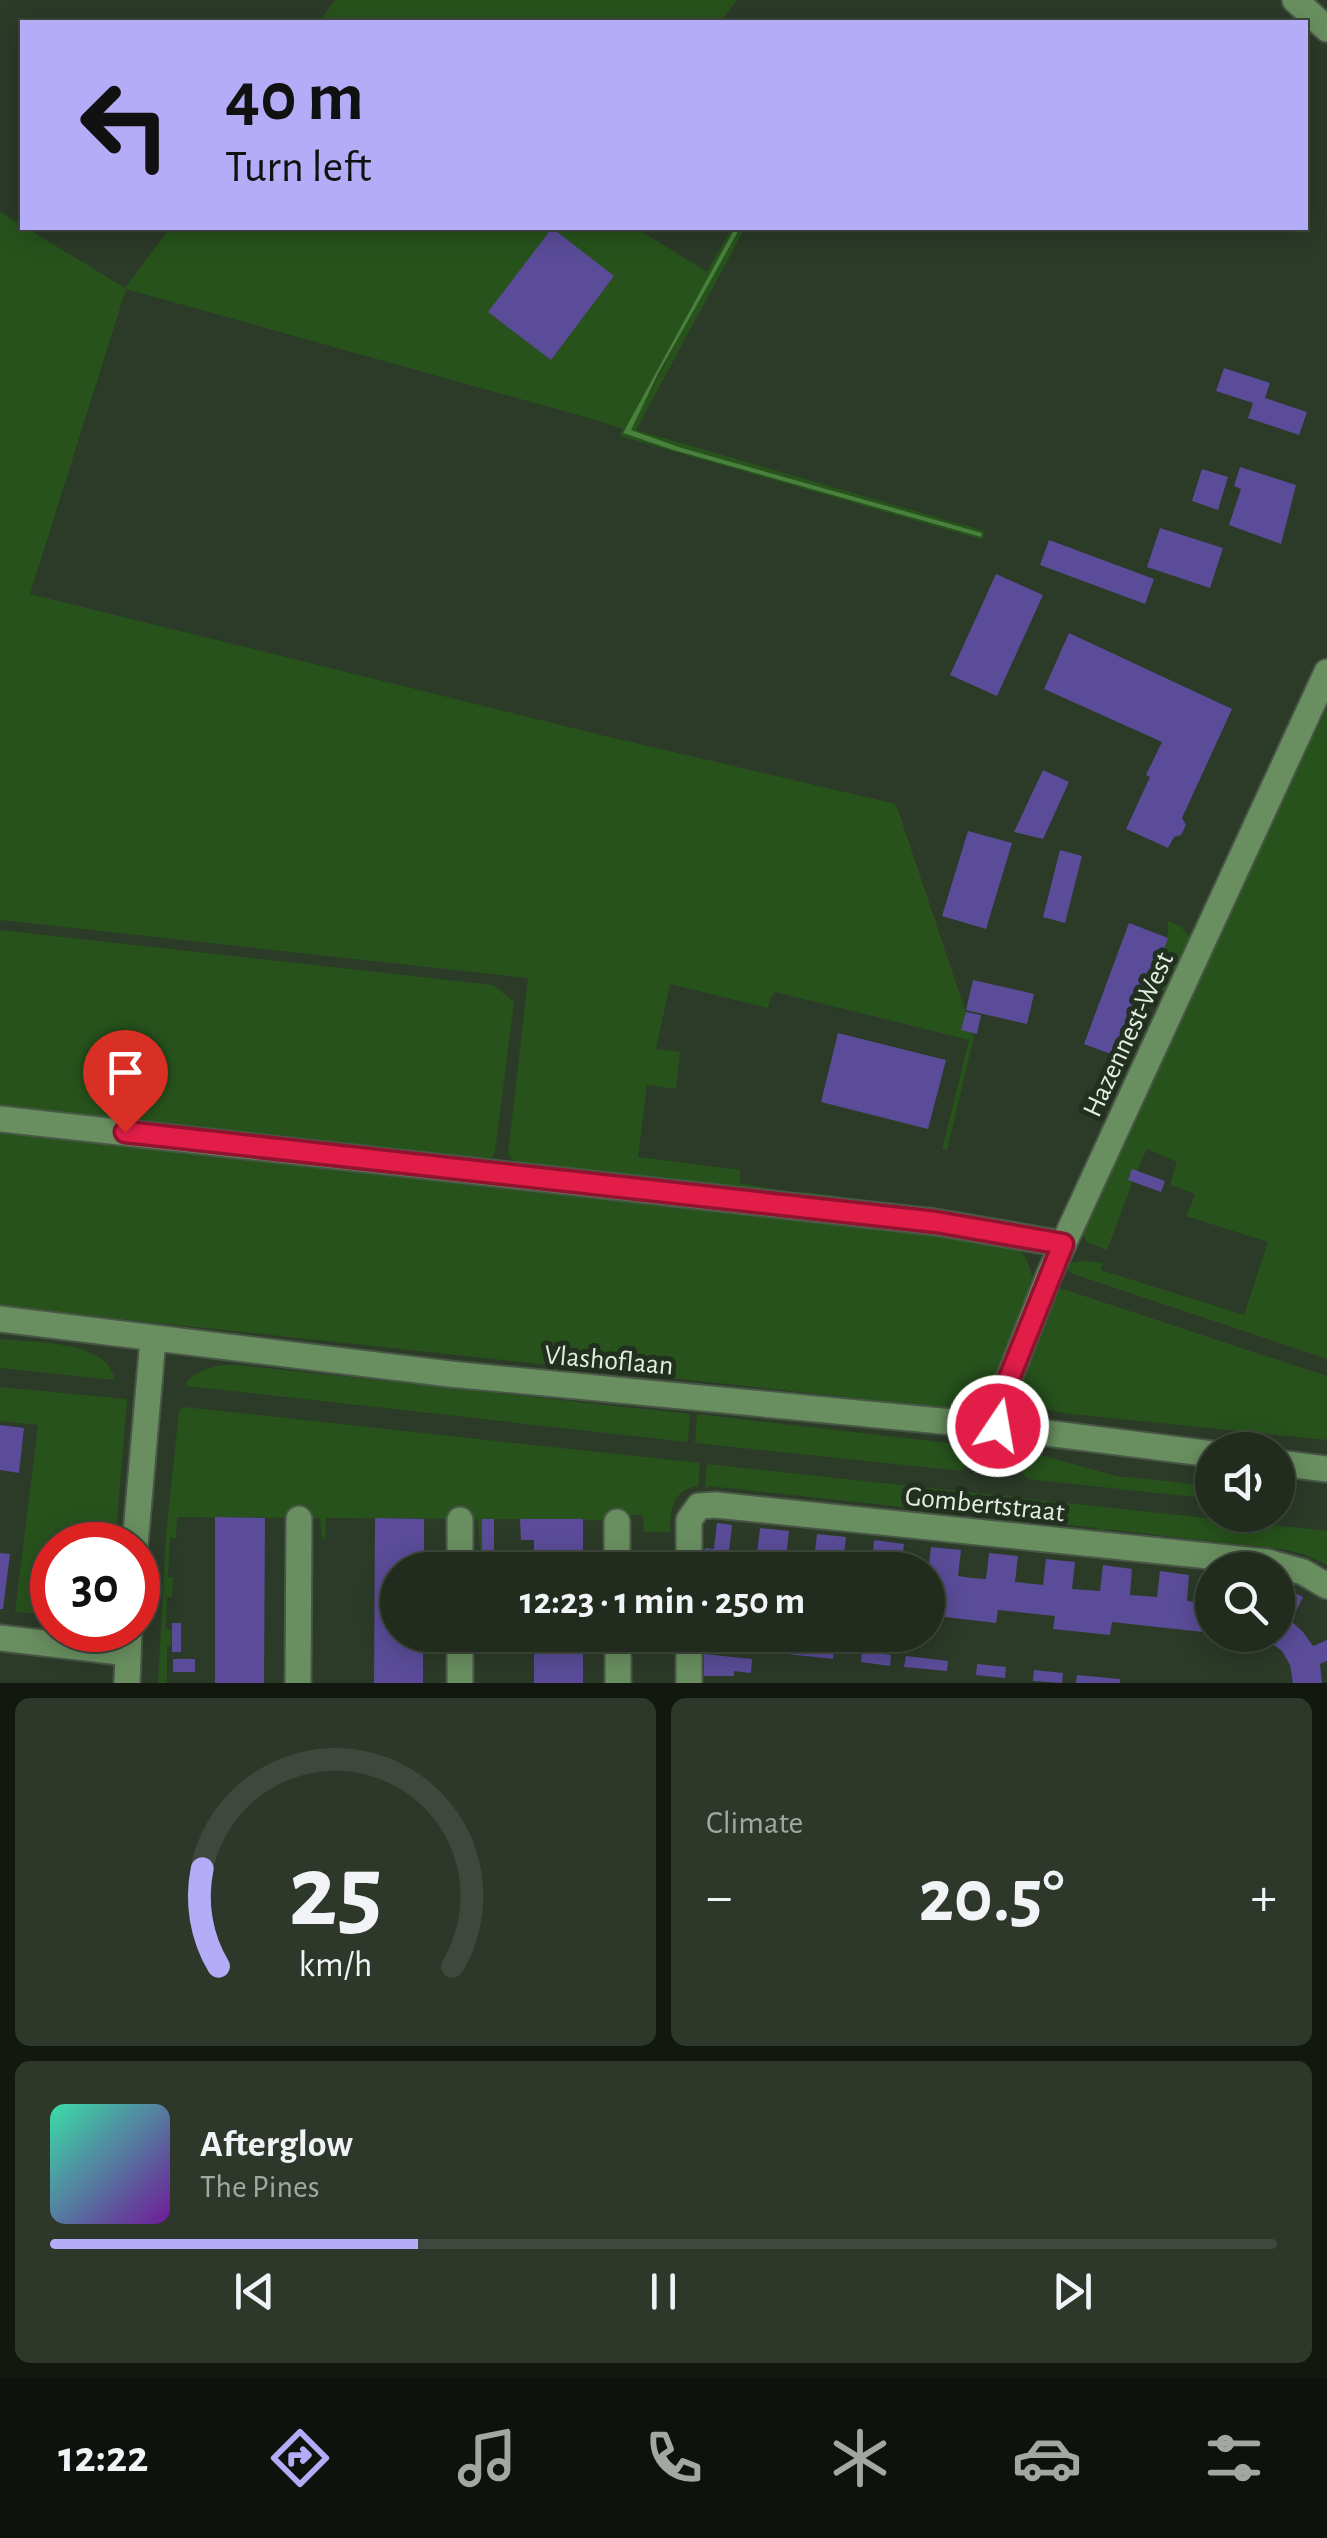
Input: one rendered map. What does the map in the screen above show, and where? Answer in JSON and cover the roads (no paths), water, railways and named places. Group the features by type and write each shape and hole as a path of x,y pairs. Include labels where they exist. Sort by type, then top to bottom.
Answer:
{"street":[{"path":"1296,0 1327,28"},
{"name":"Hazennest-West","path":"998,1426 1004,1391 1063,1244 1327,672"},
{"path":"0,1118 936,1222 1063,1244"},
{"name":"Vlashoflaan","path":"0,1319 450,1374 998,1426 1195,1452"},
{"path":"137,1522 153,1339"},
{"path":"1295,1465 1327,1469"},
{"name":"Gombertstraat","path":"688,1552 688,1520 699,1506 716,1505 1267,1562 1302,1572 1327,1586"},
{"path":"298,1683 300,1520"},
{"path":"460,1520 460,1552"},
{"path":"617,1522 617,1552"},
{"path":"0,1638 30,1639"},
{"path":"128,1652 128,1683"},
{"path":"460,1652 460,1683"},
{"path":"618,1652 618,1683"},
{"path":"689,1652 689,1683"}]}
